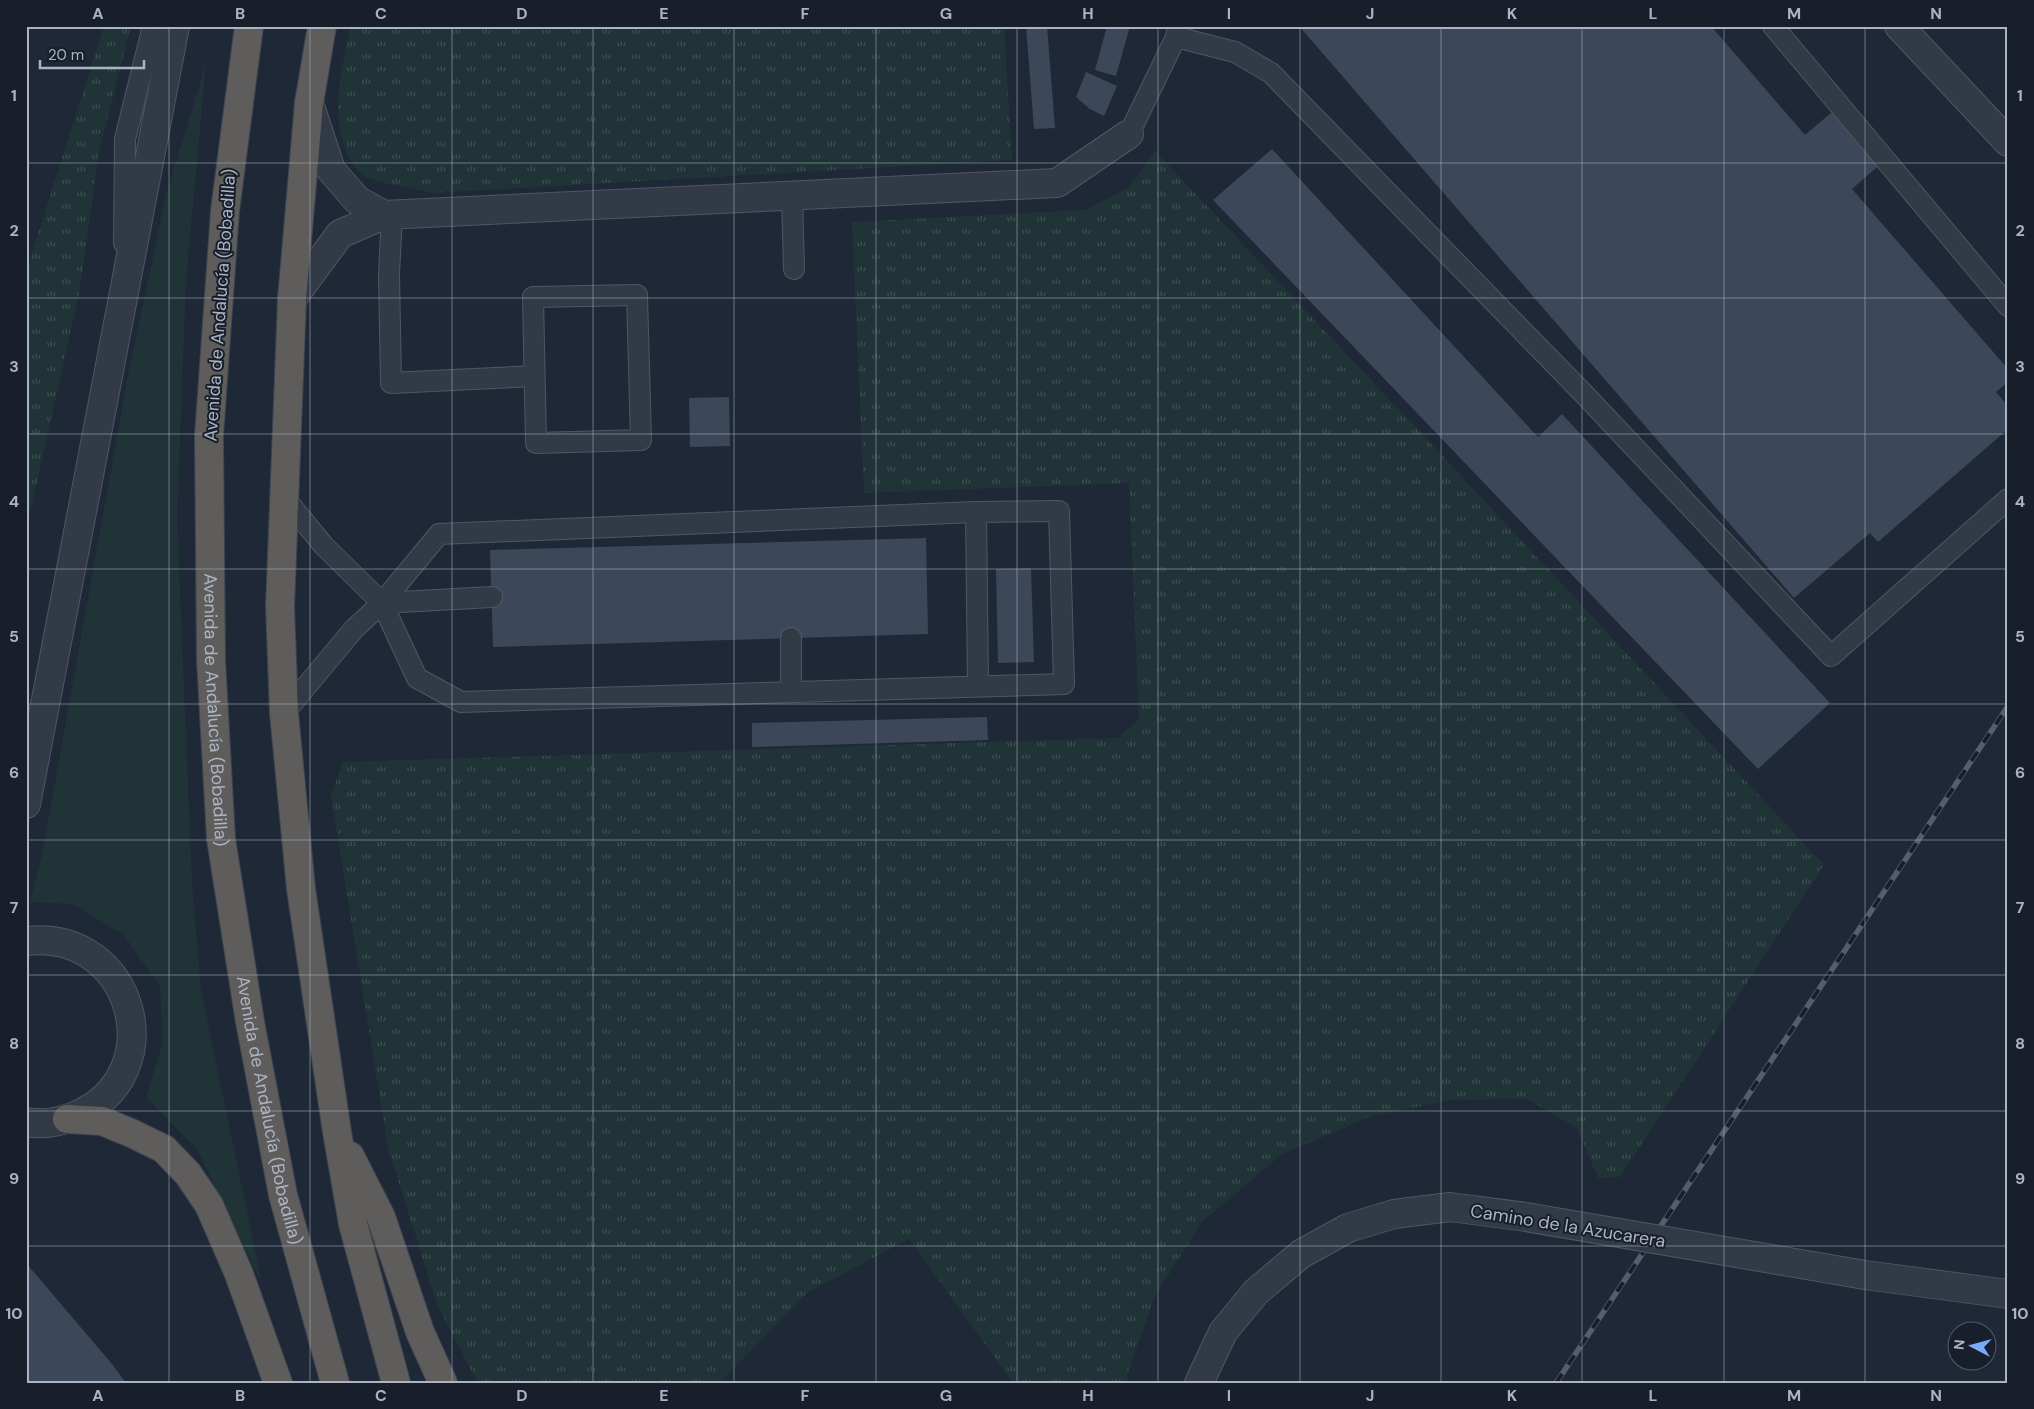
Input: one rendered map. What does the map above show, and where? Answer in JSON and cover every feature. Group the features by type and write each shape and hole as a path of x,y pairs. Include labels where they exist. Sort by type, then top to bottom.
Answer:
{"highway":[{"name":"Avenida de Andalucía (Bobadilla)","path":"249,26 225,211 209,436 211,660 221,839 250,1022 283,1195 334,1383"},
{"path":"322,26 310,103 292,299 280,607 284,713 301,890 337,1132 353,1224 396,1383"},
{"path":"42,1125 102,1121 164,1149 188,1174 209,1204 239,1274 278,1383"},
{"path":"337,1132 381,1217 420,1332 443,1383"}],"street":[{"path":"26,804 124,283 175,26"},
{"path":"1899,26 2008,142"},
{"path":"310,103 332,170 357,200 388,215"},
{"path":"292,299 340,234 388,215 1057,183 1129,134"},
{"path":"26,941 59,941 78,947 95,957 114,976 122,988 129,1007 132,1026 131,1047 126,1066 116,1084 86,1112 42,1125"},
{"name":"Camino de la Azucarera","path":"1200,1383 1223,1332 1256,1292 1301,1254 1348,1228 1394,1214 1450,1207 1526,1217 1865,1275 2008,1294"}],"lane":[{"path":"124,283 124,138 153,26"},
{"path":"1773,26 2008,306"},
{"path":"1129,134 1177,32 1235,52 1271,73 1584,394 1830,656 2008,499"},
{"path":"792,197 794,269"},
{"path":"388,215 391,383 534,376"},
{"path":"637,295 641,440 536,443 534,376 533,297 637,295"},
{"path":"283,496 324,546 382,603 417,678 461,702 1064,684 1059,512 976,512 438,534 382,603 354,629 284,713"},
{"path":"976,512 978,686"},
{"path":"382,603 492,597"},
{"path":"791,638 791,692"}],"green space":[{"path":"104,26 131,26 99,153 79,294 26,531 26,272"},
{"path":"351,26 1004,26 1012,160 431,193 364,176 349,158 342,139 338,107 341,74"},
{"path":"206,63 186,280 177,517 192,883 201,990 262,1284 197,1149 146,1097 163,1042 160,987 124,935 72,904 30,902 42,855 127,381 166,195"},
{"path":"1155,151 1824,865 1620,1177 1598,1178 1577,1128 1527,1099 1451,1100 1372,1116 1282,1154 1201,1223 1154,1298 1127,1375 1127,1383 1013,1383 909,1239 808,1292 719,1383 478,1383 438,1307 388,1148 331,795 343,762 1118,738 1139,719 1129,483 864,493 852,222 1086,210 1128,188"}],"building":[{"path":"1026,26 1047,26 1055,128 1034,129"},
{"path":"1107,26 1130,26 1116,76 1095,70"},
{"path":"1299,26 1711,26 1805,135 1832,112 1878,166 1852,189 2008,369 2008,382 1996,392 2008,406 2008,429 1878,542 1870,533 1794,598"},
{"path":"1086,72 1117,86 1104,116 1090,109 1076,97"},
{"path":"1272,149 1538,437 1562,414 1830,703 1758,769 1213,200"},
{"path":"729,397 730,446 690,447 689,398"},
{"path":"926,538 928,634 493,647 490,550"},
{"path":"1031,568 1034,662 998,663 996,569"},
{"path":"987,717 988,740 752,747 752,723"},
{"path":"26,1263 112,1364 126,1383 26,1383"}],"railway":[{"path":"1556,1383 2008,706"}]}
